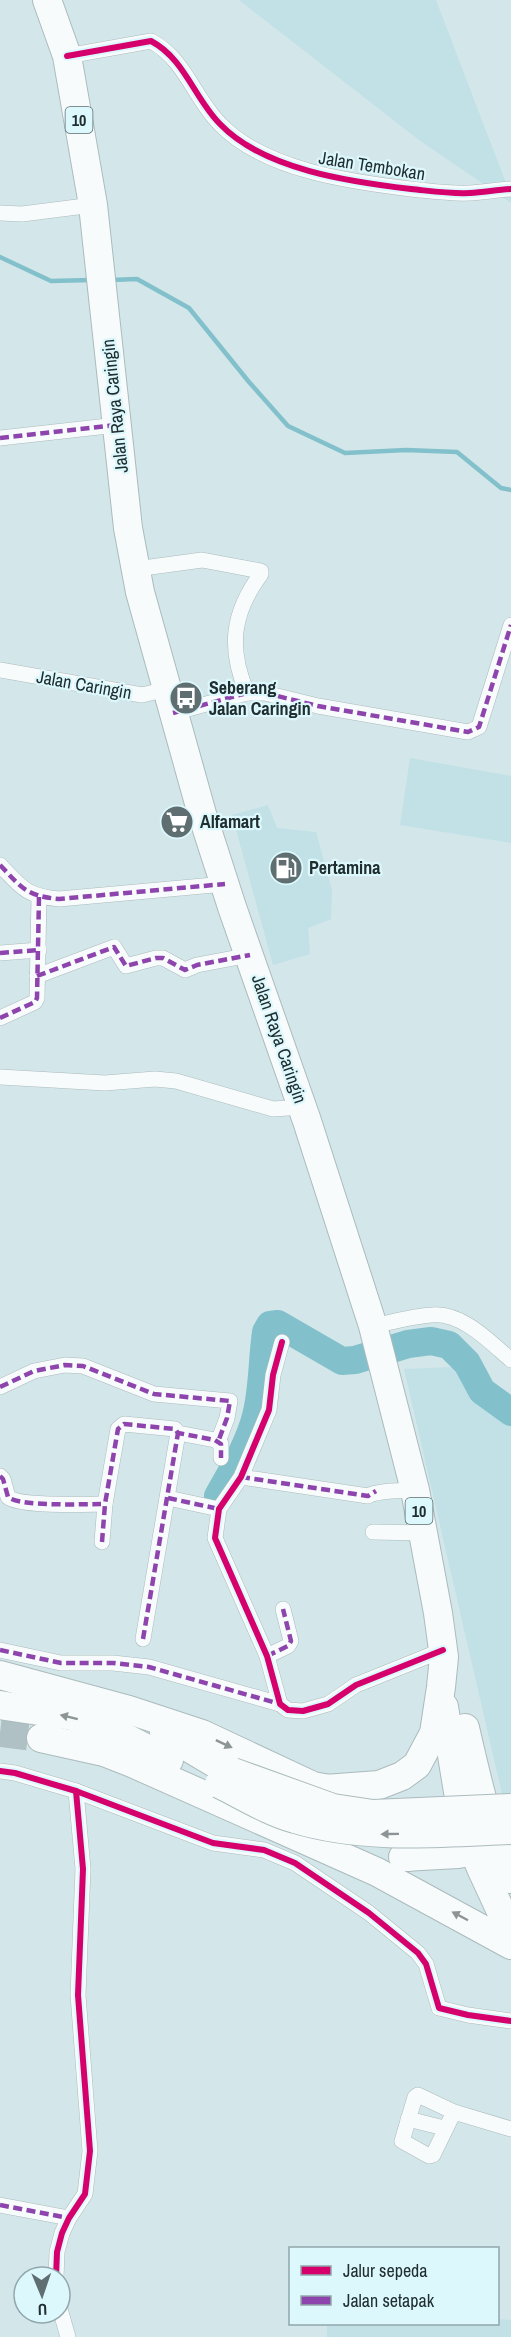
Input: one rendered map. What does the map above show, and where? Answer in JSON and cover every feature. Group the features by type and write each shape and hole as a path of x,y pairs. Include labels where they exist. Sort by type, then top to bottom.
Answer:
{"highway":[{"name":"10","path":"47,0 67,56 93,205"},
{"name":"Jalan Raya Caringin","path":"93,205 128,528 136,569 170,701 225,884 301,1102 374,1331 415,1490"},
{"name":"10","path":"415,1490 464,1770 511,1880"},
{"path":"378,1785 402,1776 417,1765 434,1733 445,1669"},
{"path":"0,1675 129,1710 202,1734 313,1786 415,1803 423,1808 429,1818 431,1828 421,1848 409,1857"},
{"path":"0,1705 72,1716 221,1776 333,1808 373,1814 511,1808"},
{"path":"129,1710 221,1776 292,1819 330,1829 370,1834 494,1843"},
{"path":"41,1738 73,1744 114,1756 296,1850 377,1872 511,1945"},
{"path":"326,1789 378,1785 464,1770"},
{"name":"10","path":"494,1843 498,1909 511,1933"},
{"path":"296,1850 409,1857 494,1843"}],"street":[{"name":"Jalan Tembokan","path":"67,56 151,42 163,47 175,58 199,98 226,130 239,140 277,160 322,176 383,186 444,192 470,193 511,189"},
{"path":"0,213 22,213 93,205"},
{"path":"0,438 117,425"},
{"path":"136,569 202,560 261,571 246,595 237,620 237,670 247,693"},
{"path":"170,701 265,693 327,708 468,732 479,727 511,626"},
{"name":"Jalan Caringin","path":"0,670 170,701"},
{"path":"0,865 24,890 39,897 59,898 225,884"},
{"path":"0,1018 34,1002 37,998 39,897"},
{"path":"37,976 114,947 126,966 163,958 185,970 197,965 250,955"},
{"path":"0,953 39,950"},
{"path":"0,1077 105,1083 155,1079 176,1080 273,1109 288,1108 301,1102"},
{"path":"374,1331 434,1314 451,1317 480,1333 511,1360"},
{"path":"280,1704 267,1656 215,1538 219,1509 240,1477 269,1410 273,1375 282,1342"},
{"path":"0,1387 34,1371 65,1365 83,1366 154,1394 230,1401 219,1450 178,1433 175,1429 124,1424 120,1426 105,1504 102,1542"},
{"path":"143,1639 178,1433"},
{"path":"0,1476 8,1497 16,1501 105,1504"},
{"path":"240,1477 368,1496 376,1491 388,1493 415,1490"},
{"path":"168,1498 219,1509"},
{"path":"373,1532 423,1533"},
{"path":"267,1656 290,1644 291,1638 283,1609"},
{"path":"0,1650 61,1663 113,1663 148,1667 280,1704 288,1710 303,1711 328,1704 357,1684 445,1669"},
{"path":"0,1771 15,1773 76,1791 213,1843 264,1850 296,1850 304,1869 369,1913 418,1953 426,1964 439,2007 468,2015 511,2021"},
{"path":"56,2265 57,2252 69,2218 85,2194 90,2151 78,1995 83,1869 76,1791"},
{"path":"454,2112 444,2128 435,2153 429,2156 402,2141 415,2097 418,2095 454,2112 511,2129"},
{"path":"408,2119 444,2128"},
{"path":"0,2205 69,2218"}],"shaded area":[{"path":"239,0 436,0 511,196 511,203 419,140"},
{"path":"410,758 511,776 511,843 400,825"},
{"name":"Pertamina","path":"268,805 277,828 316,832 332,890 331,919 308,928 310,954 273,965 232,815"},
{"path":"476,1366 492,1393 511,1406 511,1794 502,1794 404,1369"},
{"path":"499,2319 511,2320 511,2337 327,2337 327,2325 499,2325"}],"waterway":[{"path":"0,257 51,281 91,280"},
{"path":"111,280 137,279 189,308 288,426 345,453 406,450 457,452 501,488 511,490"},
{"path":"218,1496 240,1457 253,1426 260,1395 266,1332 270,1325 278,1324 342,1361 355,1360 408,1344 431,1341 449,1345 467,1363 482,1391 511,1412"}],"tunnel":[{"path":"0,1733 41,1738"}],"marked path":[{"path":"0,438 117,425"},
{"path":"173,713 247,693 265,693 318,706 468,732 479,727 511,625"},
{"path":"0,865 25,889 39,896 59,899 225,884"},
{"path":"0,1018 35,1002 37,998 39,897"},
{"path":"37,976 114,947 126,966 163,958 185,970 197,965 250,955"},
{"path":"0,953 39,950"},
{"path":"0,1387 34,1371 65,1365 83,1366 154,1394 230,1401 227,1418 218,1442"},
{"path":"102,1542 105,1504 118,1429 124,1424 175,1429 178,1433 215,1440 221,1444 221,1458"},
{"path":"143,1639 178,1433"},
{"path":"0,1476 8,1497 15,1500 54,1504 105,1504"},
{"path":"241,1477 368,1496 376,1491"},
{"path":"168,1498 219,1509"},
{"path":"267,1656 288,1646 291,1641 283,1609"},
{"path":"0,1650 61,1663 113,1663 149,1667 280,1704"},
{"path":"0,2205 69,2218 72,2214"}],"cycle path":[{"path":"67,56 151,41 163,49 181,68 211,114 238,140 260,153 310,171 362,182 440,192 470,193 511,189"},
{"path":"282,1342 273,1375 269,1410 241,1477 219,1509 215,1538 267,1656 280,1704 288,1710 303,1711 328,1704 356,1685 443,1650"},
{"path":"0,1771 15,1773 76,1791 213,1843 264,1850 295,1863 369,1913 418,1953 426,1964 439,2008 511,2021"},
{"path":"56,2265 62,2233 85,2194 90,2151 78,1995 83,1869 76,1791"}],"place":[{"name":"Seberang Jalan Caringin","path":"186,698"},
{"name":"Alfamart","path":"177,822"},
{"name":"Pertamina","path":"286,868"}]}
